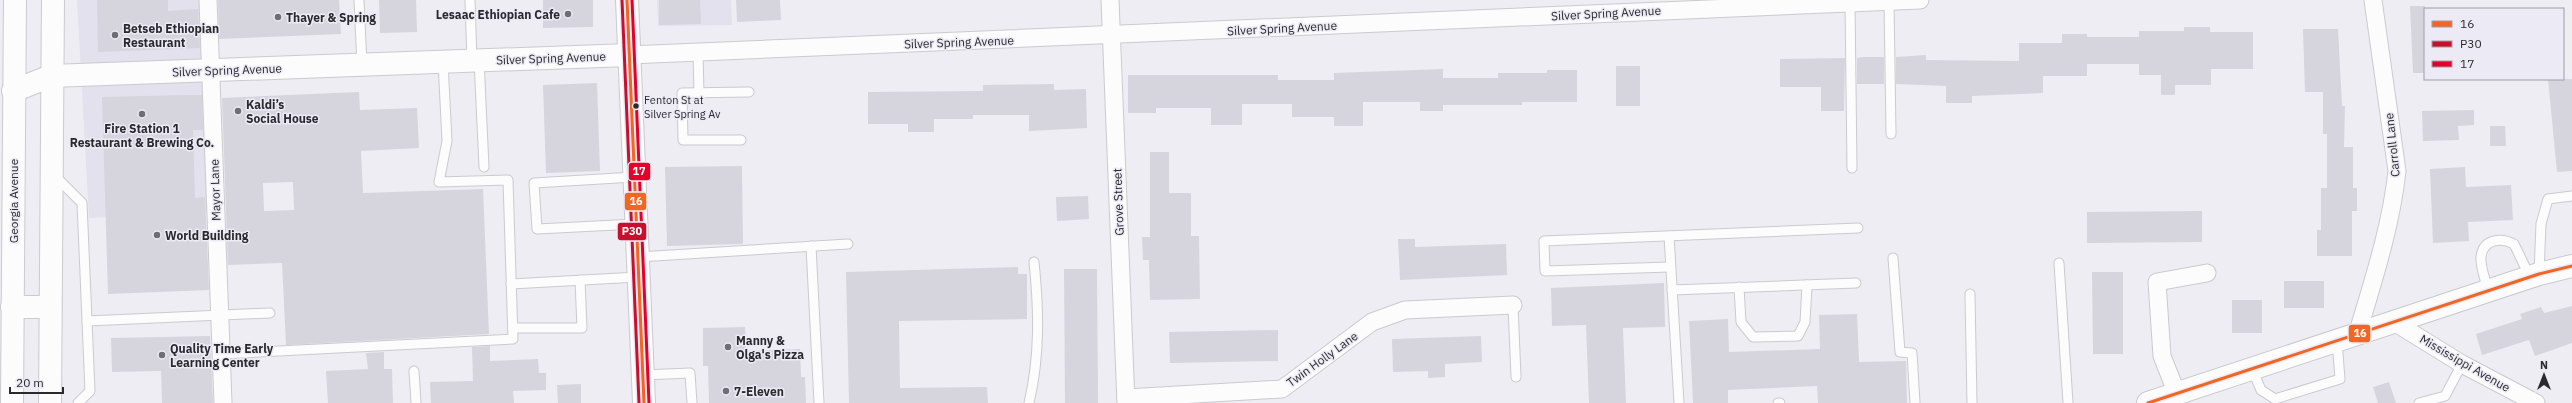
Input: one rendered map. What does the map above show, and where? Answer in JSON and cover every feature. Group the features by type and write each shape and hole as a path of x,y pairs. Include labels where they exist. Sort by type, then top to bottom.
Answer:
{"main road":[{"name":"Georgia Avenue","path":"12,403 10,142 7,92 15,0"},
{"path":"50,403 51,76 53,0"},
{"path":"627,0 644,403"},
{"name":"Silver Spring Avenue","path":"7,92 51,76 629,54"},
{"path":"2148,403 2535,275 2572,266"},
{"path":"12,307 50,307"}],"street":[{"name":"Mayor Lane","path":"208,0 224,403"},
{"name":"Grove Street","path":"1110,0 1126,400"},
{"name":"Silver Spring Avenue","path":"629,54 1112,35 1920,0"},
{"name":"Carroll Lane","path":"2347,338 2372,285 2394,200 2397,171 2373,0"},
{"path":"2177,394 2162,356 2157,282 2207,273"},
{"name":"Twin Holly Lane","path":"1126,400 1282,389 1372,322 1405,310 1513,305"},
{"name":"Mississippi Avenue","path":"2394,322 2462,364 2536,403"}],"lane":[{"path":"359,0 362,65"},
{"path":"470,0 484,168"},
{"path":"1889,1 1891,134"},
{"path":"1850,3 1852,168"},
{"path":"698,52 700,94"},
{"path":"222,354 513,339 508,180 439,182 447,141 443,62"},
{"path":"741,140 683,140 682,93 700,94 749,92"},
{"path":"51,172 82,203 90,391 78,403"},
{"path":"634,177 534,183 537,229 636,224"},
{"path":"2535,275 2541,224 2548,199 2572,196"},
{"path":"1670,267 1545,271 1544,241 1858,228"},
{"path":"1669,236 1679,403"},
{"path":"2488,291 2481,258 2483,249 2499,238 2514,244 2535,275"},
{"path":"512,284 580,280 638,267 811,246 848,244"},
{"path":"811,246 819,403"},
{"path":"1893,258 1900,352 1912,353 1915,403"},
{"path":"1029,403 1038,345 1038,293 1034,262"},
{"path":"2060,263 2068,403"},
{"path":"513,328 582,328 580,280"},
{"path":"1672,290 1856,283"},
{"path":"1739,287 1741,322 1753,337 1798,336 1805,322 1807,285"},
{"path":"1970,294 1972,403"},
{"path":"1513,305 1516,376"},
{"path":"87,321 270,313"},
{"path":"2252,369 2261,390 2275,399 2340,379 2347,338"},
{"path":"2419,403 2446,399 2462,364"},
{"path":"414,371 416,403"},
{"path":"643,375 690,373 692,403"}],"shaded area":[{"path":"77,0 211,0 214,212 89,218"},
{"path":"657,0 731,0 732,25 658,26"}],"building":[{"path":"97,0 168,0 168,11 198,9 200,48 98,52"},
{"name":"Thayer & Spring","path":"218,0 339,0 341,34 219,39"},
{"path":"379,0 416,0 417,32 380,33"},
{"name":"Lesaac Ethiopian Cafe","path":"543,0 593,0 593,27 543,28"},
{"path":"659,0 700,0 701,24 659,25"},
{"path":"736,0 780,0 781,20 737,22"},
{"path":"2410,6 2425,6 2424,73 2413,73"},
{"path":"2184,27 2210,27 2210,32 2253,32 2253,69 2211,69 2211,85 2175,85 2175,95 2161,95 2161,75 2139,75 2139,64 2087,64 2087,76 2043,76 2043,93 1972,96 1972,103 1946,103 1946,86 1896,84 1896,57 1926,55 1926,60 2019,61 2019,43 2062,43 2062,34 2087,34 2087,37 2139,37 2139,31 2184,31"},
{"path":"2303,29 2338,29 2342,106 2345,106 2344,147 2353,147 2353,188 2357,188 2357,211 2352,211 2352,256 2317,256 2317,230 2321,230 2321,188 2327,188 2327,134 2323,134 2323,92 2305,92"},
{"path":"1884,57 1884,84 1857,84 1857,58"},
{"path":"1845,58 1844,111 1821,111 1821,87 1780,87 1780,59"},
{"path":"1616,66 1640,66 1640,106 1616,106"},
{"path":"1443,69 1443,78 1498,78 1498,73 1547,73 1547,70 1577,70 1577,102 1522,102 1522,105 1443,105 1443,111 1420,111 1420,102 1363,102 1363,126 1334,126 1334,117 1292,117 1292,104 1242,104 1242,125 1211,125 1211,108 1156,108 1156,113 1128,113 1128,75 1278,75 1278,80 1334,80 1334,73"},
{"path":"2572,79 2572,171 2557,172 2548,80"},
{"path":"597,83 600,171 546,173 543,85"},
{"path":"1054,84 1054,90 1086,89 1087,128 1029,131 1029,115 973,115 973,119 934,119 934,132 908,132 908,124 868,124 868,92 983,91 983,85"},
{"path":"359,92 360,110 417,108 419,148 361,151 363,193 483,189 489,334 286,345 282,263 228,265 222,98","holes":["293,182 294,210 264,211 263,183"]},
{"path":"202,95 203,130 193,130 195,198 205,197 209,290 108,294 102,97"},
{"path":"2474,110 2474,125 2458,126 2459,140 2423,141 2422,111"},
{"path":"2490,126 2505,126 2506,146 2490,146"},
{"path":"1150,152 1169,152 1169,193 1191,193 1191,236 1199,236 1200,299 1150,300 1149,260 1143,260 1142,237 1150,237"},
{"path":"742,166 743,244 667,246 665,167"},
{"path":"2465,167 2466,187 2511,185 2513,220 2468,222 2469,241 2433,243 2430,169"},
{"path":"1088,196 1089,219 1057,221 1056,197"},
{"path":"2202,211 2202,242 2087,243 2087,212"},
{"path":"1398,239 1415,239 1415,247 1506,244 1507,275 1400,280"},
{"path":"1018,267 1018,274 1027,274 1027,319 899,321 900,388 987,387 988,403 849,403 846,272"},
{"path":"1064,269 1097,269 1098,403 1065,403"},
{"path":"2092,272 2123,272 2123,354 2093,354"},
{"path":"2284,281 2324,281 2324,308 2284,308"},
{"path":"1664,283 1665,327 1623,328 1626,403 1589,403 1586,325 1552,326 1551,288"},
{"path":"2232,300 2262,300 2262,333 2232,333"},
{"path":"2572,306 2572,343 2535,356 2529,340 2482,355 2476,334 2522,319 2520,314 2541,307 2544,313"},
{"path":"1857,314 1859,362 1906,361 1907,403 1818,403 1817,386 1728,390 1728,403 1693,403 1689,321 1728,319 1729,352 1820,349 1819,315"},
{"path":"745,327 746,351 800,349 801,377 805,377 806,403 709,403 708,366 703,366 703,328"},
{"path":"1278,330 1278,361 1170,363 1169,332"},
{"name":"Quality Time Early Learning Center","path":"210,336 213,403 162,403 161,371 112,372 111,338"},
{"path":"1481,336 1482,362 1445,364 1445,377 1428,378 1428,371 1393,372 1392,339"},
{"path":"490,346 490,361 538,359 539,373 546,373 546,390 513,391 514,403 431,403 430,382 473,381 472,347"},
{"path":"384,352 384,369 392,369 393,403 328,403 326,371 368,369 366,353"},
{"path":"2389,382 2396,403 2378,403 2373,387"},
{"path":"581,384 581,403 558,403 557,385"}],"transit line":[{"name":"P30","path":"622,0 639,403"},
{"name":"16","path":"627,0 644,403"},
{"name":"17","path":"632,0 649,403"},
{"name":"16","path":"2148,403 2539,274 2572,266"}],"place":[{"name":"Lesaac Ethiopian Cafe","path":"568,14"},
{"name":"Thayer & Spring","path":"278,17"},
{"name":"Betseb Ethiopian Restaurant","path":"115,35"},
{"name":"Fenton St at Silver Spring Av","path":"636,106"},
{"name":"Kaldi’s Social House","path":"238,111"},
{"name":"Fire Station 1 Restaurant & Brewing Co.","path":"142,114"},
{"name":"World Building","path":"157,235"},
{"name":"Manny & Olga's Pizza","path":"728,347"},
{"name":"Quality Time Early Learning Center","path":"162,355"},
{"name":"7-Eleven","path":"726,391"}]}
